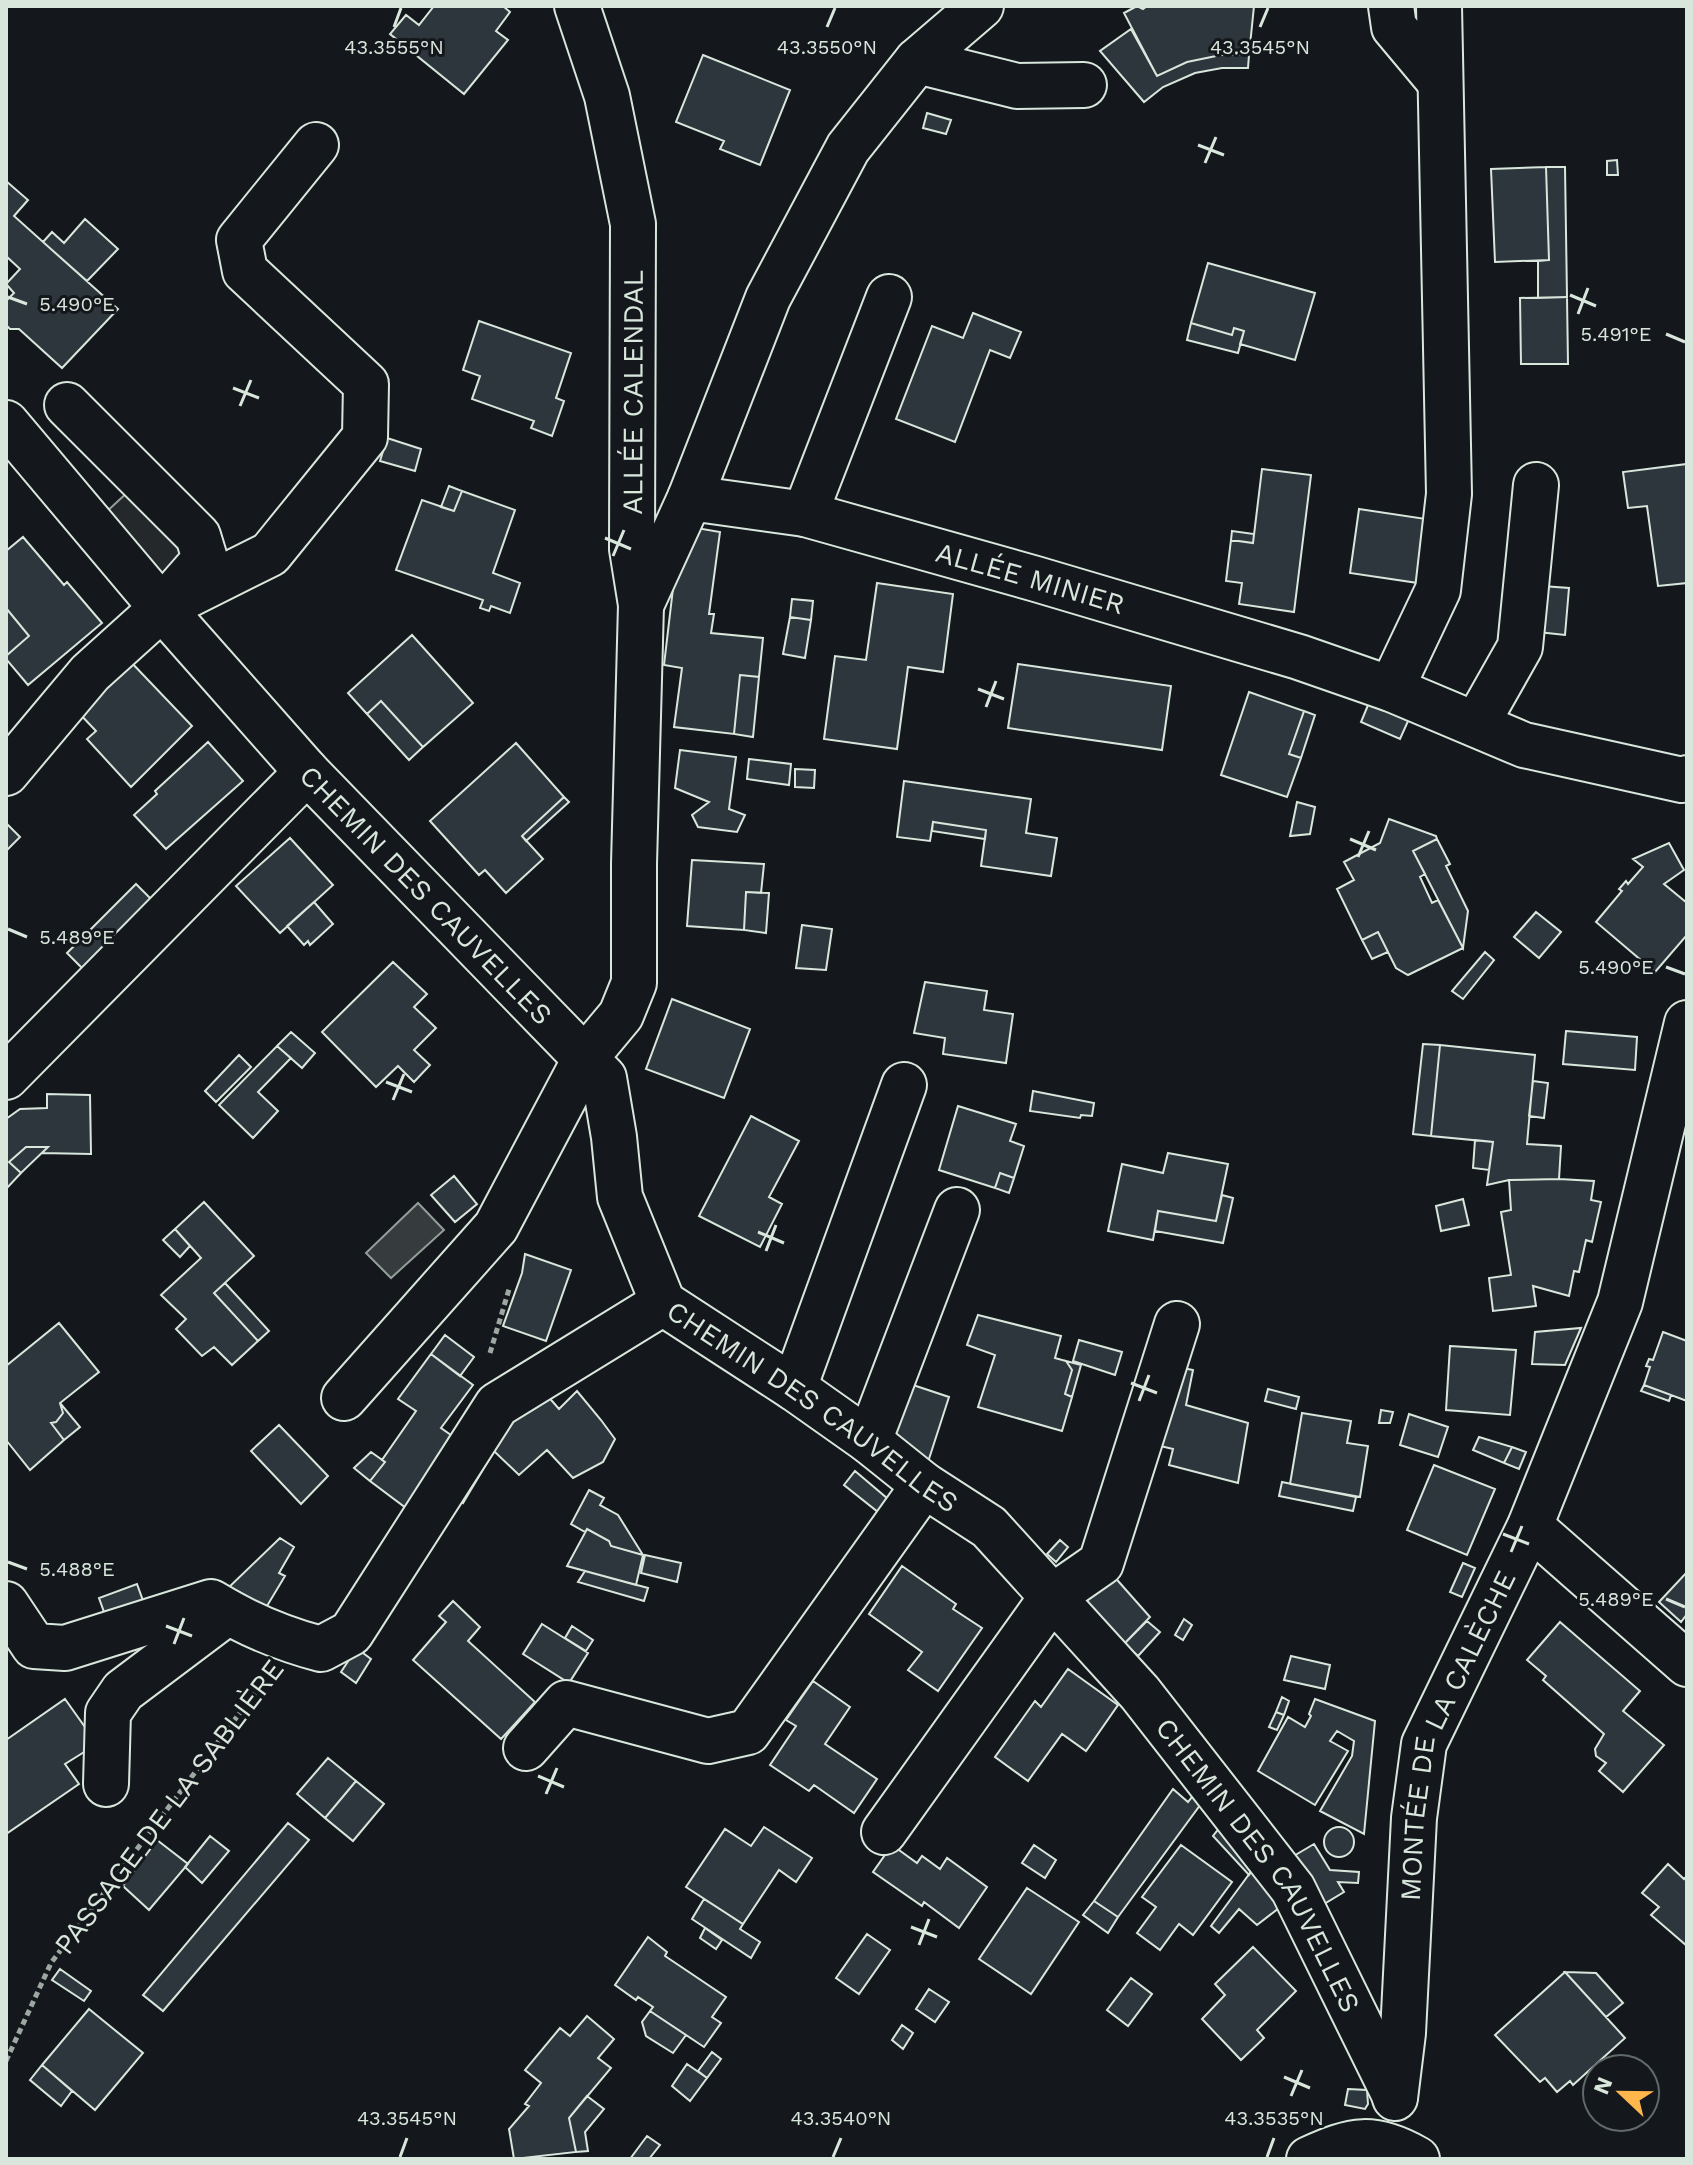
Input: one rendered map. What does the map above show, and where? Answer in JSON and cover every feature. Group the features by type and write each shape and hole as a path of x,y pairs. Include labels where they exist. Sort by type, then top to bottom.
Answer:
{"street":[{"name":"ALLÉE CALENDAL","path":"344,1398 496,1227 586,1057 621,1015 634,983 641,605 632,549 633,224 607,96 577,6"},
{"path":"641,605 690,498 768,298 848,148 917,61 981,6"},
{"path":"1391,6 1394,27 1440,82"},
{"path":"1391,689 1438,590 1449,494 1439,6"},
{"path":"917,61 1017,86 1084,85"},
{"path":"162,608 270,554 365,437 366,384 245,271 239,240 316,145"},
{"path":"805,514 889,297"},
{"path":"6,773 90,673 162,608 205,559 198,536 67,405"},
{"name":"CHEMIN DES CAUVELLES","path":"6,423 162,608 307,772 604,1078 620,1197 663,1303 794,1388 924,1485 989,1527 1140,1693 1293,1889 1395,2096"},
{"path":"1477,723 1520,647 1536,485"},
{"name":"ALLÉE MINIER","path":"690,498 805,514 1228,635 1391,689 1524,745 1682,780 1687,778"},
{"path":"6,1077 307,772"},
{"name":"MONTÉE DE LA CALÈCHE","path":"1405,2152 1395,2096 1403,2033 1414,1818 1424,1744 1530,1526 1620,1302 1687,1023"},
{"path":"794,1388 904,1085"},
{"path":"869,1441 957,1210"},
{"name":"PASSAGE DE LA SABLIÈRE","path":"293,1642 321,1649 351,1633 497,1405 663,1303"},
{"path":"884,1832 1052,1597 1101,1563 1177,1324"},
{"path":"526,1748 566,1703 708,1741 748,1732 924,1485"},
{"path":"1530,1526 1687,1664"},
{"path":"6,1604 34,1646 65,1648 211,1602 293,1642"},
{"path":"106,1784 108,1713 123,1691 228,1612"},
{"path":"1309,2159 1347,2142 1405,2152"}],"path":[{"name":"PASSAGE DE LA SABLIÈRE","path":"6,2061 51,1963 293,1642"}],"shaded area":[{"path":"142,479 198,536 161,579 104,514"},
{"path":"418,1203 444,1230 391,1278 366,1253"}],"building":[{"path":"434,6 503,6 510,12 496,31 508,40 464,94 390,34 406,15 419,25"},
{"path":"1137,6 1143,9 1147,6 1254,6 1249,55 1221,55 1187,62 1157,76 1124,13"},
{"path":"1131,29 1157,76 1187,62 1221,55 1249,55 1248,68 1222,68 1195,73 1163,87 1144,102 1100,51"},
{"path":"703,55 790,90 760,165 720,149 724,141 676,122"},
{"path":"927,113 951,120 946,134 923,128"},
{"path":"1617,160 1618,175 1607,175 1607,161"},
{"path":"1546,167 1549,260 1495,262 1491,169"},
{"path":"1546,167 1565,167 1567,297 1538,298 1538,261 1549,260"},
{"path":"6,181 28,200 14,216 118,309 62,368 19,329 10,329 6,325 6,301 14,293 6,284 20,269 6,256"},
{"path":"85,219 118,249 87,281 43,242 52,232 64,243"},
{"path":"1208,263 1315,293 1295,360 1240,344 1244,331 1234,328 1232,335 1191,323"},
{"path":"1567,297 1568,364 1521,364 1520,298"},
{"path":"973,313 1021,332 1010,358 990,350 955,442 896,419 932,326 963,338"},
{"path":"479,321 571,353 556,398 564,401 552,436 531,428 534,421 472,399 480,376 463,370"},
{"path":"1191,323 1232,335 1234,328 1244,331 1238,353 1187,340"},
{"path":"387,438 421,449 415,471 380,461"},
{"path":"1687,464 1687,583 1658,586 1647,506 1628,508 1623,472"},
{"path":"1262,469 1311,475 1294,612 1239,604 1242,583 1226,581 1231,540 1253,543"},
{"path":"449,486 462,491 454,511 441,507"},
{"path":"462,491 515,510 493,573 520,583 510,613 491,606 489,611 480,608 483,600 396,570 422,500 454,511"},
{"path":"1359,509 1426,519 1418,583 1350,573"},
{"path":"685,526 720,532 709,614 714,614 711,633 763,638 759,677 740,675 734,734 674,727 682,668 664,665 678,546"},
{"path":"1232,531 1254,534 1253,543 1231,540"},
{"path":"23,537 102,623 28,685 6,659 29,636 6,608 6,551"},
{"path":"877,583 953,594 943,672 908,667 897,749 824,739 835,656 866,660"},
{"path":"1542,586 1569,588 1565,635 1538,632"},
{"path":"792,599 813,601 811,620 790,617"},
{"path":"6,608 29,636 6,656"},
{"path":"790,617 811,620 805,658 783,654"},
{"path":"412,635 473,703 423,747 381,701 367,714 348,693"},
{"path":"128,659 192,726 131,787 87,739 96,731 76,710"},
{"path":"1018,664 1171,686 1162,750 1008,728"},
{"path":"740,675 759,677 753,737 734,734"},
{"path":"1249,692 1304,711 1289,754 1301,758 1287,797 1221,775"},
{"path":"1373,693 1413,710 1400,739 1361,722"},
{"path":"381,701 423,747 409,760 367,714"},
{"path":"1304,711 1315,715 1301,758 1289,754"},
{"path":"208,742 243,781 166,849 134,815"},
{"path":"516,743 564,797 522,836 543,859 506,893 485,870 479,875 430,821"},
{"path":"680,750 736,757 729,809 745,815 737,832 698,827 692,815 709,802 675,788"},
{"path":"749,759 791,764 789,785 747,779"},
{"path":"795,769 815,770 814,788 795,787"},
{"path":"904,781 1031,799 1026,833 1057,838 1051,876 981,866 986,830 933,822 930,841 897,837"},
{"path":"564,797 569,802 526,841 522,836"},
{"path":"1297,802 1315,807 1310,834 1290,836"},
{"path":"1389,819 1436,836 1437,839 1413,851 1425,874 1420,877 1432,903 1438,900 1463,948 1408,975 1396,968 1378,932 1362,940 1337,889 1354,880 1344,862 1380,843"},
{"path":"933,822 986,830 985,839 932,831"},
{"path":"6,823 20,837 6,851"},
{"path":"290,838 333,885 280,933 236,886"},
{"path":"1437,839 1450,864 1446,866 1468,911 1463,948 1413,851"},
{"path":"1669,843 1684,870 1664,884 1687,903 1687,935 1655,972 1596,922 1622,891 1619,889 1643,867 1633,859"},
{"path":"692,860 764,864 761,893 746,892 744,930 687,926"},
{"path":"136,884 154,902 85,971 67,953"},
{"path":"746,892 769,893 766,933 744,930"},
{"path":"314,902 333,924 310,945 308,941 304,945 287,926"},
{"path":"1536,912 1561,932 1539,958 1514,937"},
{"path":"802,925 832,929 826,970 796,968"},
{"path":"1378,932 1388,952 1372,959 1362,940"},
{"path":"1485,952 1494,960 1463,999 1452,991"},
{"path":"393,962 427,994 414,1007 436,1028 414,1050 430,1065 414,1082 398,1066 376,1087 322,1032"},
{"path":"925,982 987,991 984,1010 1013,1014 1006,1063 943,1054 945,1038 914,1033"},
{"path":"672,999 750,1029 724,1098 646,1069"},
{"path":"1566,1031 1637,1037 1635,1070 1563,1064"},
{"path":"291,1032 315,1053 302,1068 277,1046"},
{"path":"1423,1044 1440,1045 1431,1136 1413,1134"},
{"path":"1440,1045 1535,1055 1527,1144 1561,1146 1559,1179 1509,1180 1487,1185 1493,1142 1431,1136"},
{"path":"277,1046 291,1058 258,1092 278,1111 253,1138 219,1105"},
{"path":"239,1055 251,1067 216,1102 205,1091"},
{"path":"1533,1081 1548,1083 1544,1118 1529,1116"},
{"path":"1033,1091 1094,1103 1092,1116 1081,1115 1080,1118 1030,1111"},
{"path":"47,1094 90,1095 91,1154 42,1153 48,1147 26,1147 9,1162 21,1173 6,1189 6,1119 20,1109 47,1108"},
{"path":"958,1106 1016,1124 1010,1141 1024,1146 1014,1178 1000,1173 995,1188 939,1170"},
{"path":"751,1116 799,1141 769,1197 782,1204 760,1247 699,1216"},
{"path":"1475,1140 1493,1142 1489,1170 1473,1168"},
{"path":"26,1147 48,1147 21,1173 9,1162"},
{"path":"1168,1153 1228,1164 1216,1221 1158,1211 1153,1240 1108,1231 1122,1164 1163,1173"},
{"path":"1000,1173 1014,1178 1009,1193 995,1188"},
{"path":"454,1176 477,1204 455,1222 431,1195"},
{"path":"1509,1180 1594,1181 1591,1200 1601,1202 1592,1242 1586,1240 1579,1272 1574,1271 1569,1296 1533,1286 1536,1306 1493,1311 1489,1278 1511,1275 1501,1212 1511,1210"},
{"path":"1222,1195 1233,1198 1223,1243 1155,1231 1158,1211 1216,1221"},
{"path":"1463,1199 1469,1225 1441,1231 1436,1206"},
{"path":"204,1202 254,1256 214,1293 258,1341 232,1365 214,1347 202,1356 176,1329 186,1319 161,1295 201,1258 175,1229"},
{"path":"175,1229 190,1246 180,1257 163,1240"},
{"path":"525,1254 571,1270 546,1341 503,1326 522,1273"},
{"path":"225,1283 269,1331 258,1341 214,1293"},
{"path":"978,1315 1061,1336 1055,1358 1066,1361 1072,1370 1065,1394 1072,1397 1062,1431 978,1407 995,1355 967,1345"},
{"path":"59,1323 99,1372 60,1403 63,1413 56,1422 51,1423 64,1440 30,1470 6,1440 6,1366"},
{"path":"1581,1328 1565,1365 1532,1364 1535,1332"},
{"path":"1663,1332 1687,1341 1687,1401 1644,1385 1650,1367 1646,1366 1649,1359 1653,1360"},
{"path":"445,1335 474,1357 460,1376 431,1354"},
{"path":"1079,1340 1122,1352 1115,1375 1073,1361"},
{"path":"1450,1346 1516,1350 1510,1415 1446,1410"},
{"path":"431,1354 473,1385 441,1428 458,1440 410,1511 370,1481 416,1411 398,1399"},
{"path":"1066,1361 1081,1365 1072,1397 1065,1394 1072,1370"},
{"path":"1173,1366 1193,1370 1186,1405 1248,1423 1238,1483 1169,1465 1173,1449 1152,1444"},
{"path":"907,1383 949,1397 928,1462 890,1437"},
{"path":"1644,1385 1671,1395 1669,1401 1641,1391"},
{"path":"539,1386 559,1409 577,1391 615,1439 603,1462 573,1478 547,1450 519,1475 494,1451 463,1503 448,1493"},
{"path":"1268,1389 1299,1397 1296,1409 1265,1401"},
{"path":"60,1403 80,1427 64,1440 51,1423 56,1422 63,1413"},
{"path":"1381,1410 1393,1412 1390,1423 1379,1423"},
{"path":"1302,1413 1351,1421 1347,1443 1368,1446 1360,1497 1290,1484"},
{"path":"1409,1414 1448,1427 1438,1457 1400,1445"},
{"path":"279,1425 328,1476 301,1504 251,1451"},
{"path":"1479,1437 1512,1447 1504,1463 1473,1450"},
{"path":"1512,1447 1526,1452 1519,1469 1504,1463"},
{"path":"371,1452 385,1462 370,1481 354,1468"},
{"path":"1434,1465 1495,1489 1467,1555 1407,1530"},
{"path":"855,1471 888,1499 878,1512 844,1485"},
{"path":"1282,1482 1356,1497 1353,1511 1279,1496"},
{"path":"589,1490 604,1498 600,1505 618,1515 643,1555 611,1546 609,1541 571,1524"},
{"path":"587,1529 609,1541 611,1546 643,1555 636,1585 567,1566"},
{"path":"280,1538 294,1547 279,1573 285,1576 264,1611 226,1590"},
{"path":"1060,1540 1068,1547 1056,1562 1047,1554"},
{"path":"645,1555 681,1563 677,1582 641,1573"},
{"path":"1463,1563 1475,1568 1462,1597 1450,1592"},
{"path":"902,1566 956,1604 953,1609 982,1628 938,1691 908,1670 922,1652 869,1614"},
{"path":"585,1571 648,1588 644,1601 578,1582"},
{"path":"1687,1572 1687,1614 1681,1622 1659,1602"},
{"path":"1111,1573 1150,1617 1124,1644 1081,1602"},
{"path":"137,1584 146,1609 108,1623 99,1598"},
{"path":"453,1601 480,1627 468,1641 535,1702 501,1739 413,1660 446,1622 439,1616"},
{"path":"1184,1619 1192,1625 1183,1640 1175,1635"},
{"path":"1147,1621 1160,1632 1138,1656 1124,1644"},
{"path":"1560,1622 1640,1691 1623,1711 1664,1745 1623,1792 1599,1771 1606,1763 1596,1756 1595,1749 1604,1734 1543,1680 1546,1676 1527,1660"},
{"path":"542,1624 588,1653 569,1683 523,1654"},
{"path":"372,1625 378,1629 363,1653 371,1659 356,1683 341,1672"},
{"path":"572,1626 593,1640 586,1651 565,1638"},
{"path":"1291,1656 1330,1665 1325,1689 1284,1680"},
{"path":"1068,1669 1118,1705 1086,1751 1062,1734 1028,1781 995,1757 1035,1701 1041,1707"},
{"path":"813,1681 850,1707 825,1744 877,1779 854,1813 814,1785 809,1791 770,1765 796,1726 786,1720"},
{"path":"1282,1697 1289,1701 1284,1715 1276,1712"},
{"path":"65,1699 97,1744 65,1764 79,1784 6,1834 6,1740"},
{"path":"1315,1699 1375,1721 1364,1834 1320,1811 1352,1756 1354,1741 1337,1731 1330,1741 1348,1751 1315,1805 1258,1771 1288,1717 1305,1727"},
{"path":"1276,1712 1284,1715 1277,1730 1269,1727"},
{"path":"328,1758 356,1781 325,1818 297,1794"},
{"path":"356,1781 384,1804 353,1841 325,1818"},
{"path":"1199,1788 1206,1797 1118,1917 1094,1901 1173,1789 1188,1802"},
{"path":"1224,1822 1259,1861 1249,1875 1213,1836"},
{"path":"288,1823 309,1840 163,2011 143,1995"},
{"path":"764,1827 812,1858 796,1882 779,1870 743,1924 686,1887 725,1829 751,1846"},
{"path":"1339,1827 1350,1831 1354,1842 1350,1853 1339,1857 1328,1853 1324,1842 1328,1831"},
{"path":"210,1836 229,1851 202,1883 185,1867"},
{"path":"157,1840 188,1864 149,1910 123,1886"},
{"path":"1314,1844 1330,1870 1359,1872 1358,1883 1338,1882 1344,1892 1319,1907 1292,1857"},
{"path":"892,1845 917,1863 922,1856 940,1869 947,1858 987,1887 959,1928 924,1902 922,1906 873,1872"},
{"path":"1034,1845 1056,1860 1045,1878 1022,1863"},
{"path":"1181,1845 1232,1882 1193,1935 1179,1924 1160,1950 1137,1933 1156,1907 1142,1897"},
{"path":"1261,1858 1288,1901 1257,1925 1239,1909 1219,1933 1211,1926"},
{"path":"1668,1864 1684,1879 1687,1876 1687,1946 1651,1915 1659,1907 1642,1893"},
{"path":"1027,1888 1079,1922 1031,1994 979,1959"},
{"path":"704,1899 743,1924 740,1929 760,1942 751,1958 692,1919"},
{"path":"1094,1901 1118,1917 1108,1933 1083,1915"},
{"path":"705,1928 722,1940 716,1949 700,1938"},
{"path":"867,1934 890,1950 859,1994 836,1978"},
{"path":"648,1937 667,1952 665,1956 726,1997 712,2017 721,2023 704,2047 650,2011 653,2007 638,1997 636,2000 615,1985"},
{"path":"1253,1947 1296,1991 1257,2030 1264,2038 1241,2060 1202,2019 1225,1995 1215,1984"},
{"path":"60,1969 91,1991 84,2001 52,1980"},
{"path":"1565,1972 1596,1973 1623,2003 1606,2017"},
{"path":"1565,1972 1625,2038 1608,2053 1581,2053 1581,2078 1573,2085 1570,2081 1557,2092 1545,2078 1540,2082 1495,2035"},
{"path":"1131,1978 1152,1994 1128,2026 1107,2010"},
{"path":"929,1989 949,2002 935,2022 916,2009"},
{"path":"89,2009 143,2053 95,2110 42,2065"},
{"path":"650,2011 686,2035 673,2053 646,2036 642,2022"},
{"path":"587,2016 614,2039 598,2058 611,2068 569,2118 576,2152 514,2159 509,2129 529,2106 525,2104 541,2083 525,2070 560,2028 570,2036"},
{"path":"902,2025 913,2033 903,2049 892,2040"},
{"path":"712,2052 721,2059 707,2078 698,2071"},
{"path":"687,2064 707,2078 690,2101 672,2086"},
{"path":"42,2065 72,2091 61,2106 30,2080"},
{"path":"1348,2089 1367,2090 1368,2104 1365,2109 1345,2105"},
{"path":"587,2096 604,2109 585,2132 588,2151 576,2152 569,2118"},
{"path":"647,2136 660,2145 649,2159 630,2159"}]}
